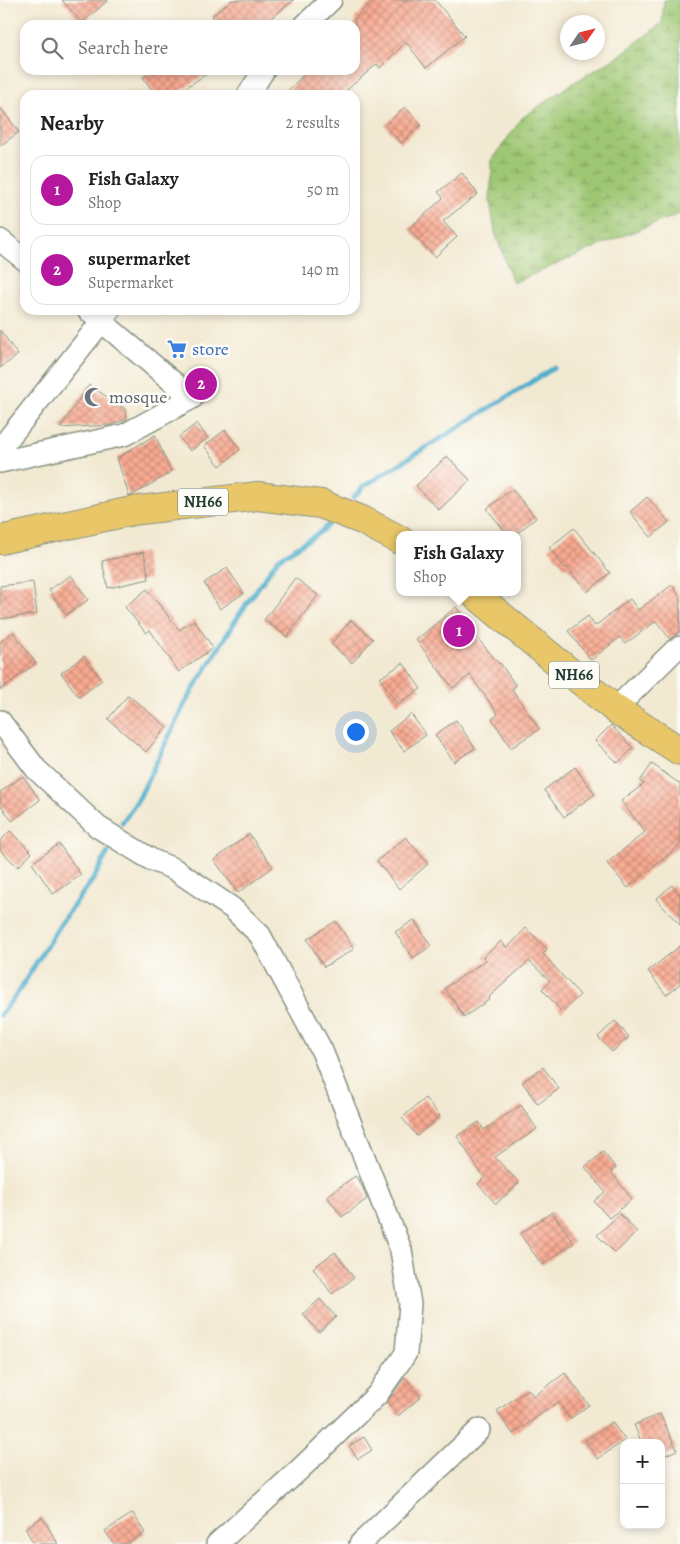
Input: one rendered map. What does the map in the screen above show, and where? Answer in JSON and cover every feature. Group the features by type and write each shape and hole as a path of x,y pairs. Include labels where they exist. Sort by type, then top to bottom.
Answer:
{"highway":[{"name":"NH66","path":"0,540 132,511 258,496 321,504 362,520 396,538"},
{"name":"NH66","path":"477,596 615,709 680,752"}],"street":[{"path":"310,20 331,0"},
{"path":"251,90 261,75"},
{"path":"0,240 20,256"},
{"path":"0,449 99,315"},
{"path":"0,462 124,435 192,398 101,315"},
{"path":"615,709 680,647"},
{"path":"0,720 36,769 98,827 152,860 174,869 232,908 260,935 287,982 322,1051 401,1250 410,1304 406,1353 377,1395 298,1471 217,1544"},
{"path":"360,1544 479,1430"}],"green space":[{"path":"664,0 680,0 680,214 617,238 513,283 495,232 490,201 492,160 522,118 568,86 619,56 662,23"}],"building":[{"path":"62,0 108,0 85,20 79,20"},
{"path":"232,0 294,0 268,20 215,20 212,16"},
{"path":"373,0 435,0 465,36 426,68 406,42 380,68 377,64 347,90 289,90 303,75 360,75 360,20 355,20"},
{"path":"146,75 205,75 182,90 152,90 143,77"},
{"path":"0,107 19,132 0,146"},
{"path":"405,107 421,125 401,143 385,125"},
{"path":"462,173 478,194 443,221 457,237 435,257 409,229 443,198 438,192"},
{"path":"0,330 18,355 0,368"},
{"name":"mosque","path":"89,385 125,409 127,419 110,425 60,428"},
{"path":"197,423 208,438 190,451 179,437"},
{"path":"225,430 240,450 220,466 204,446"},
{"path":"155,435 171,472 129,496 117,458"},
{"path":"447,456 470,480 439,510 416,486"},
{"path":"512,489 536,518 520,531 505,531 487,509"},
{"path":"647,497 669,522 651,537 630,512"},
{"path":"574,528 610,573 587,592 549,548"},
{"path":"144,552 149,579 108,588 102,561"},
{"path":"227,568 244,593 220,609 204,583"},
{"path":"71,575 88,600 66,615 49,590"},
{"path":"295,578 318,595 287,637 264,620"},
{"path":"33,582 37,614 0,619 0,586"},
{"path":"672,585 680,597 680,632 670,639 656,621 625,644 620,637 591,660 568,631 588,616 595,626 630,599 638,610"},
{"path":"147,589 179,630 194,620 213,648 179,672 150,630 146,633 125,607"},
{"path":"456,607 471,626 469,628 500,663 516,686 512,689 539,729 511,748 492,719 498,714 470,675 453,688 416,640"},
{"path":"351,620 373,639 352,663 331,644"},
{"path":"13,632 36,663 0,690 0,642"},
{"path":"84,656 102,680 79,697 61,673"},
{"path":"403,663 421,689 397,704 380,678"},
{"path":"128,695 167,727 146,752 108,719"},
{"path":"411,714 426,735 404,751 389,731"},
{"path":"456,720 475,748 454,762 435,735"},
{"path":"611,725 633,748 618,763 595,741"},
{"path":"652,764 680,784 680,845 628,888 607,863 645,832 621,801 644,784 640,781"},
{"path":"575,767 595,794 564,817 544,790"},
{"path":"23,776 40,800 12,821 0,804 0,792"},
{"path":"10,831 32,853 18,867 0,850 0,841"},
{"path":"249,834 273,867 238,893 214,860"},
{"path":"406,837 428,864 399,889 377,861"},
{"path":"59,844 81,875 53,894 32,863"},
{"path":"672,885 680,894 680,925 656,899"},
{"path":"414,920 431,946 413,958 395,932"},
{"path":"336,921 354,949 324,967 307,939"},
{"path":"526,928 547,949 543,954 580,995 562,1012 542,989 550,981 529,961 489,997 490,999 464,1017 445,988 486,960 483,957 501,941 507,948"},
{"path":"680,946 680,984 666,995 648,971"},
{"path":"615,1021 629,1037 612,1052 598,1037"},
{"path":"543,1067 559,1089 538,1104 522,1082"},
{"path":"425,1098 440,1116 417,1136 402,1118"},
{"path":"521,1105 537,1129 495,1157 519,1183 496,1204 478,1184 484,1178 457,1136 479,1122 484,1130"},
{"path":"603,1152 616,1168 611,1172 632,1199 609,1218 594,1201 605,1192 585,1167"},
{"path":"355,1176 362,1186 367,1199 342,1217 327,1196"},
{"path":"552,1212 574,1243 542,1265 520,1234"},
{"path":"620,1214 637,1232 615,1253 597,1235"},
{"path":"335,1252 354,1278 332,1294 313,1268"},
{"path":"320,1299 336,1317 319,1332 303,1314"},
{"path":"565,1373 589,1405 570,1419 558,1402 513,1434 497,1411 528,1389 534,1396"},
{"path":"405,1377 421,1397 398,1416 387,1402"},
{"path":"660,1414 677,1450 665,1455 665,1439 640,1439 634,1425"},
{"path":"612,1422 624,1439 620,1439 620,1444 598,1459 585,1441"},
{"path":"364,1437 372,1450 358,1459 349,1446"},
{"path":"133,1513 145,1533 127,1544 114,1544 105,1531"},
{"path":"42,1517 58,1544 34,1544 25,1528"}],"waterway":[{"path":"353,498 364,486 554,368"},
{"path":"122,823 139,798 185,703 239,615 278,559 319,533 328,525"},
{"path":"0,1015 17,994 60,924 94,878 108,852"}],"place":[{"name":"store","path":"177,349"},
{"name":"supermarket","path":"201,384"},
{"name":"mosque","path":"94,397"},
{"name":"Fish Galaxy","path":"459,631"}]}
